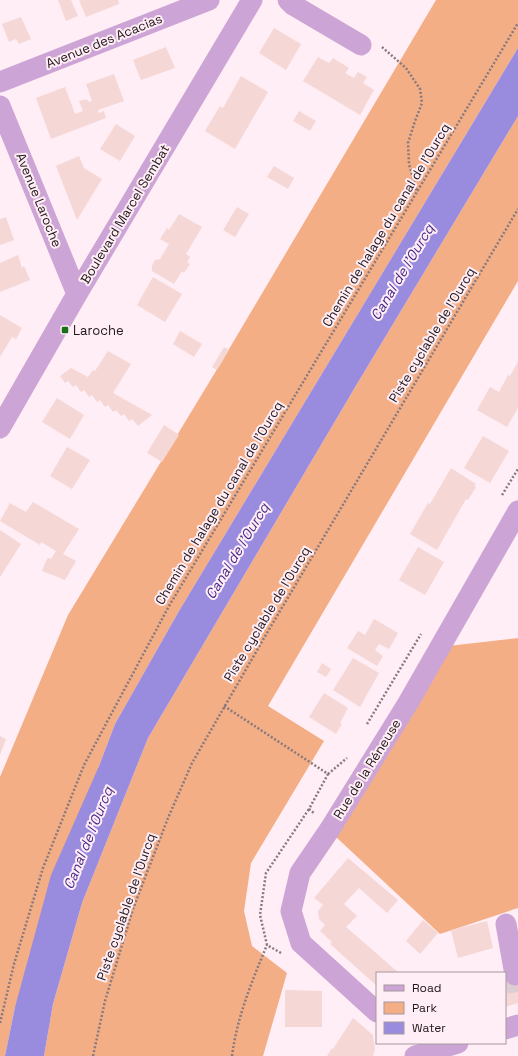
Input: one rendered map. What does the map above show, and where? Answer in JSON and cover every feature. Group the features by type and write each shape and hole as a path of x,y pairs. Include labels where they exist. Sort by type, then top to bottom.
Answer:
{"street":[{"name":"Avenue des Acacias","path":"0,82 209,0"},
{"name":"Boulevard Marcel Sembat","path":"0,428 77,294 252,0"},
{"path":"288,0 293,6 361,45"},
{"name":"Avenue Laroche","path":"0,106 77,294"},
{"name":"Rue de la Réneuse","path":"376,1011 301,943 291,911 300,873 408,703 518,511"},
{"path":"506,924 515,975"},
{"path":"506,1029 518,1025"},
{"path":"417,1052 453,1044"}],"path":[{"name":"Chemin de halage du canal de l'Ourcq","path":"0,1023 14,964 43,868 84,765 169,606 518,23"},
{"path":"361,45 375,41 406,68 420,89 422,103 408,143 409,164 416,192"},
{"name":"Piste cyclable de l'Ourcq","path":"93,1056 105,1002 136,902 168,818 189,770 224,706 518,209"},
{"path":"502,496 518,469"},
{"path":"364,730 421,634"},
{"path":"224,706 328,774"},
{"path":"330,828 309,809 328,774 348,758"},
{"path":"232,1056 234,1041 250,986 267,945"}],"green space":[{"path":"436,0 518,0 518,48 179,611 115,724 15,1007 5,1056 0,1056 0,777 68,615 216,371"},
{"path":"518,116 518,281 268,706 324,741 251,863 244,911 252,946 287,973 263,1056 44,1056 53,1004 82,903 148,738 354,389"},
{"path":"518,638 518,908 440,934 336,837 448,646"}],"water":[{"name":"Canal de l'Ourcq","path":"518,48 518,116 354,389 148,738 82,903 53,1004 44,1056 5,1056 15,1007 51,875 99,766 115,724 179,611"}],"building":[{"path":"58,0 71,0 78,16 66,21"},
{"path":"79,0 118,0 119,4 86,17"},
{"path":"21,17 31,39 19,44 16,39 9,42 2,24"},
{"path":"274,28 301,44 286,70 259,53"},
{"path":"166,47 175,68 141,80 133,60"},
{"path":"318,57 329,63 333,58 349,68 345,73 354,78 358,72 367,77 363,83 374,90 360,115 303,81"},
{"path":"114,74 124,101 98,110 99,113 104,111 106,118 51,139 36,98 65,87 75,114 83,111 79,101 87,99 88,102 92,101 86,84"},
{"path":"241,76 268,92 235,149 205,131 220,106 223,108"},
{"path":"299,111 316,121 310,131 293,121"},
{"path":"116,124 135,136 120,161 100,149"},
{"path":"79,156 84,168 102,179 77,220 56,166"},
{"path":"274,166 294,178 288,189 267,177"},
{"path":"237,207 249,214 235,237 223,230"},
{"path":"179,214 202,227 186,254 190,257 187,262 190,264 184,273 182,271 174,284 152,271 152,265 155,260 160,259 169,244 160,239 167,228 169,230"},
{"path":"6,217 14,240 0,245 0,219"},
{"path":"18,255 22,268 24,266 30,280 0,292 0,263"},
{"path":"153,277 182,294 165,322 137,305"},
{"path":"0,315 22,328 16,339 12,337 0,357"},
{"path":"180,331 202,344 194,357 173,344"},
{"path":"224,347 229,350 217,370 212,367"},
{"path":"108,351 131,364 113,393 152,415 138,426 132,419 129,421 124,414 121,416 116,410 113,412 108,405 105,407 100,400 97,402 92,395 89,397 84,390 81,392 76,385 73,387 68,381 65,383 60,376 71,368 88,377 93,370 95,371"},
{"path":"518,362 518,408 507,427 477,410 490,387 499,392 508,375 510,376"},
{"path":"57,398 84,415 70,439 42,422"},
{"path":"164,425 179,435 162,462 147,453"},
{"path":"483,436 509,451 490,483 464,468"},
{"path":"67,447 90,460 72,489 50,476"},
{"path":"451,468 476,484 474,486 476,487 468,500 466,499 437,550 410,534"},
{"path":"33,502 79,529 63,554 76,561 65,580 42,571 48,558 51,559 56,551 41,542 40,545 0,521 10,503 26,512"},
{"path":"0,530 21,544 0,577"},
{"path":"418,547 444,562 425,595 399,580"},
{"path":"374,619 398,633 389,649 379,644 375,650 383,656 377,666 347,648 358,631 365,635"},
{"path":"353,658 379,673 360,707 333,690"},
{"path":"322,663 331,669 326,677 317,672"},
{"path":"324,693 348,708 340,723 342,724 336,734 309,717"},
{"path":"0,736 6,739 0,755"},
{"path":"348,858 398,900 387,913 359,888 344,904 357,916 346,927 398,972 376,972 376,985 330,944 332,942 320,931 325,925 319,919 318,911 323,905 314,898"},
{"path":"423,920 438,933 420,954 406,941"},
{"path":"487,921 493,948 458,958 451,930"},
{"path":"518,974 518,1003 506,1007 506,979"},
{"path":"285,990 322,991 322,1027 285,1027"},
{"path":"353,1018 373,1035 375,1050 373,1056 327,1056 332,1048 333,1049"}],"tunnel":[{"path":"515,975 518,992"}],"place":[{"name":"Laroche","path":"65,330"}]}
